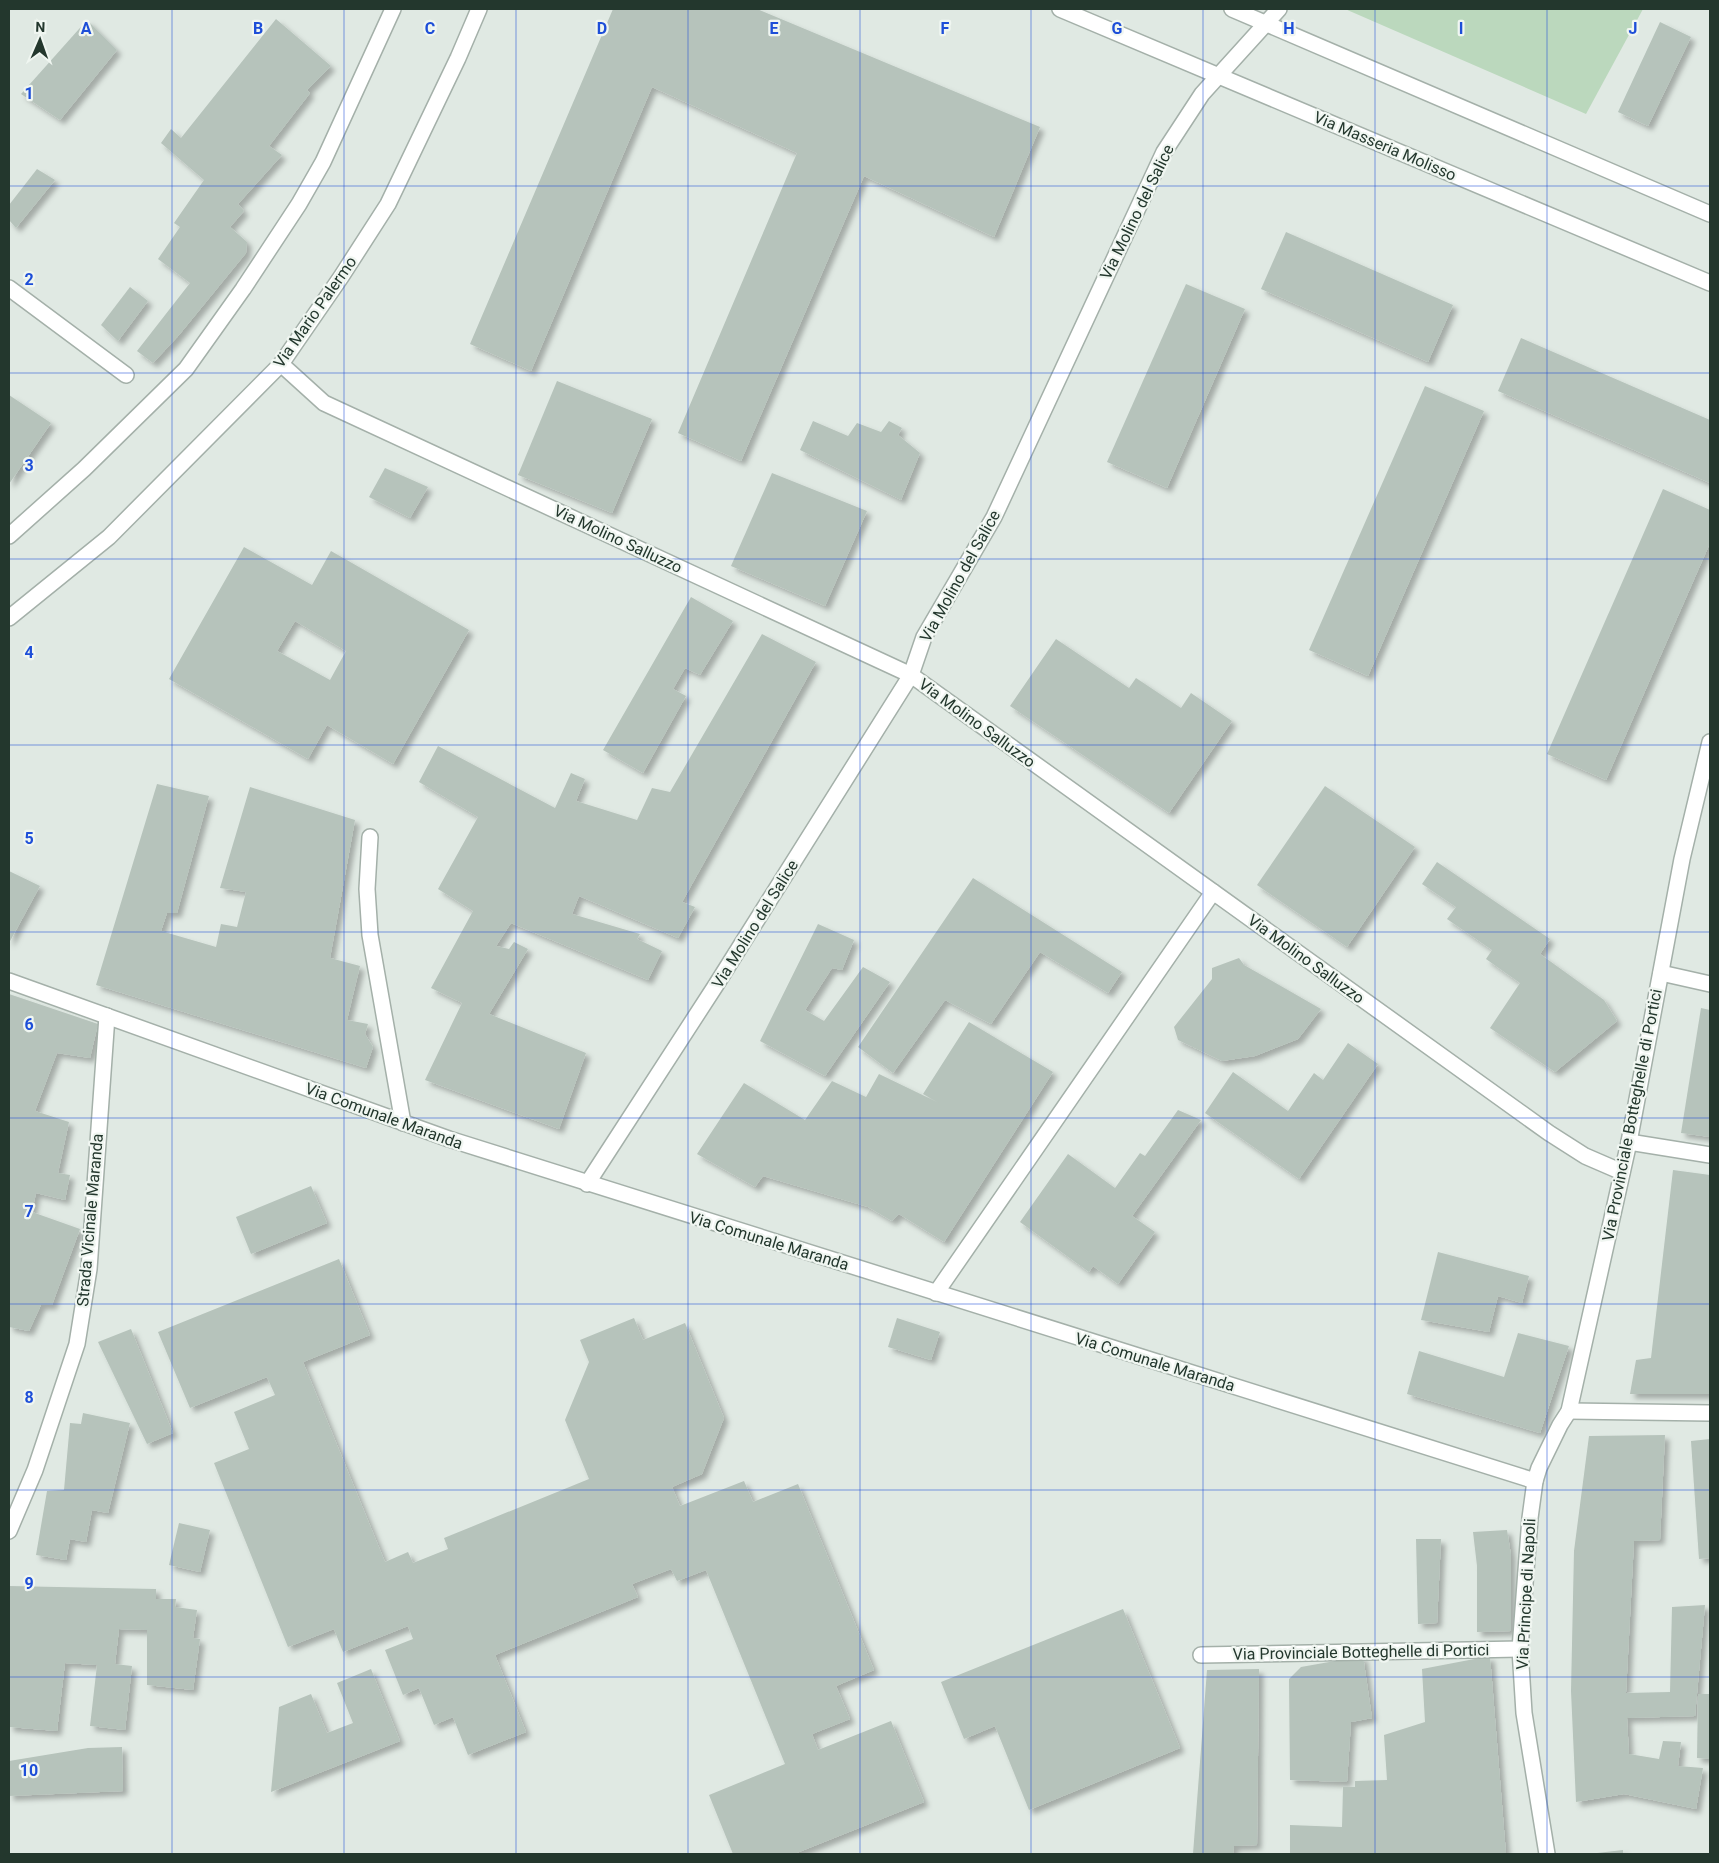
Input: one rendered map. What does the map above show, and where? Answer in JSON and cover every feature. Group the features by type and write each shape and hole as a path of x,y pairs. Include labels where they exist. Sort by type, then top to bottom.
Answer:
{"street":[{"path":"9,536 84,469 186,369 243,289 299,204 323,162 393,9"},
{"name":"Via Mario Palermo","path":"9,618 109,537 280,364 341,277 388,204 458,58 479,9"},
{"name":"Via Masseria Molisso","path":"1060,9 1710,283"},
{"path":"1232,9 1710,214"},
{"name":"Via Molino del Salice","path":"587,1184 727,968 911,675 924,637 994,517 1164,152 1202,94 1279,9"},
{"path":"9,288 126,375"},
{"name":"Via Molino Salluzzo","path":"280,364 324,403 911,675 1550,1133 1585,1156 1622,1172"},
{"name":"Via Provinciale Botteghelle di Portici","path":"1536,1481 1539,1468 1547,1451 1569,1411 1629,1142 1682,859 1710,742"},
{"path":"370,837 367,889 370,935 403,1123"},
{"path":"936,1294 1213,892"},
{"path":"1661,973 1710,984"},
{"name":"Via Comunale Maranda","path":"9,981 403,1123 587,1184 1536,1481"},
{"name":"Strada Vicinale Maranda","path":"9,1531 35,1470 77,1344 89,1269 107,1016"},
{"path":"1629,1142 1710,1155"},
{"path":"1569,1411 1710,1413"},
{"name":"Via Principe di Napoli","path":"1536,1481 1530,1518 1520,1649 1524,1713 1547,1854"},
{"name":"Via Provinciale Botteghelle di Portici","path":"1201,1655 1520,1649"}],"green space":[{"path":"1345,9 1643,9 1586,114"}],"building":[{"path":"613,9 757,9 1040,127 994,237 864,176 741,461 678,433 797,153 652,87 531,371 470,344"},
{"path":"276,19 331,66 307,90 310,93 269,146 282,155 238,204 244,211 230,227 247,242 246,253 179,335 153,363 137,351 190,283 158,259 180,227 174,223 204,180 161,143 171,129 181,138"},
{"path":"87,20 117,50 60,120 21,94"},
{"path":"1660,22 1691,37 1648,126 1618,112"},
{"path":"37,169 55,180 16,228 9,220 9,205"},
{"path":"1286,232 1453,305 1428,362 1261,289"},
{"path":"1186,284 1245,309 1167,488 1107,462"},
{"path":"130,287 148,301 118,341 101,325"},
{"path":"1521,338 1710,420 1710,483 1498,391"},
{"path":"557,381 652,419 612,513 518,475"},
{"path":"1425,386 1484,411 1368,676 1309,650"},
{"path":"9,395 51,423 9,484"},
{"path":"813,421 848,436 857,423 881,432 889,421 902,428 898,435 920,453 901,500 800,450"},
{"path":"385,468 428,487 410,518 369,497"},
{"path":"772,473 867,511 825,606 731,566"},
{"path":"1663,489 1710,510 1710,543 1606,780 1547,754"},
{"path":"244,547 312,585 331,551 469,630 393,764 327,725 308,759 169,679","holes":["295,621 346,651 330,680 277,651"]},
{"path":"691,597 733,621 700,675 685,668 673,689 686,696 643,773 603,750"},
{"path":"762,634 816,662 682,902 695,907 678,938 579,896 572,914 640,934 637,939 662,951 648,980 511,923 496,946 509,949 514,942 528,949 489,1014 586,1053 559,1129 425,1080 462,1003 431,988 473,911 438,889 478,817 419,782 438,746 555,808 571,773 585,779 576,801 637,820 652,788 670,792"},
{"path":"1056,639 1129,688 1136,678 1181,708 1191,693 1232,721 1169,813 1010,706"},
{"path":"157,784 209,796 177,913 167,913 161,931 216,947 221,924 237,927 246,892 220,888 250,787 355,820 330,958 360,966 347,1020 368,1024 365,1034 373,1047 366,1068 96,985"},
{"path":"1325,786 1415,847 1347,947 1257,885"},
{"path":"1437,862 1550,939 1540,954 1604,1000 1617,1021 1555,1072 1490,1028 1520,983 1486,959 1492,950 1447,919 1456,907 1422,884"},
{"path":"9,871 40,886 9,943"},
{"path":"973,878 1122,972 1108,993 1040,952 991,1024 945,1000 893,1073 858,1047"},
{"path":"818,924 854,940 842,970 832,968 805,1010 824,1021 863,967 890,982 825,1076 760,1041"},
{"path":"1239,958 1244,965 1321,1009 1298,1039 1255,1056 1222,1061 1178,1040 1174,1027 1212,979 1212,968"},
{"path":"9,994 98,1024 90,1058 57,1053 35,1111 69,1122 58,1173 70,1175 65,1200 36,1193 32,1212 80,1229 52,1305 41,1305 29,1331 9,1327"},
{"path":"1701,1008 1710,1010 1710,1137 1681,1133"},
{"path":"969,1022 1053,1072 944,1242 899,1214 892,1221 868,1207 763,1176 755,1187 697,1154 744,1083 805,1120 832,1081 866,1097 879,1074 939,1103 923,1094"},
{"path":"1348,1043 1378,1064 1299,1179 1205,1113 1233,1072 1288,1111 1314,1073 1323,1080"},
{"path":"1178,1110 1201,1120 1132,1216 1155,1232 1118,1284 1093,1266 1089,1272 1020,1222 1068,1154 1115,1188 1140,1153 1145,1156"},
{"path":"1673,1170 1710,1175 1710,1394 1630,1394 1636,1360 1651,1358"},
{"path":"311,1186 327,1223 251,1254 236,1217"},
{"path":"1438,1252 1529,1276 1522,1303 1498,1296 1489,1332 1421,1320"},
{"path":"339,1259 370,1335 303,1362 385,1562 408,1552 413,1563 448,1549 444,1538 589,1479 565,1420 589,1362 580,1340 634,1318 643,1340 685,1323 724,1418 702,1474 672,1487 680,1506 744,1481 753,1502 798,1484 874,1670 836,1686 850,1719 812,1734 818,1750 891,1721 924,1802 794,1854 733,1854 709,1795 785,1764 706,1570 677,1581 671,1569 632,1584 638,1597 495,1655 526,1732 468,1755 453,1717 434,1725 419,1688 403,1695 385,1650 413,1639 408,1626 343,1652 334,1629 288,1647 214,1463 249,1449 234,1412 275,1395 267,1377 190,1408 158,1332"},
{"path":"897,1318 940,1332 931,1360 888,1347"},
{"path":"131,1329 173,1433 147,1444 98,1342"},
{"path":"1518,1333 1569,1346 1540,1433 1407,1394 1419,1351 1504,1377"},
{"path":"83,1413 130,1423 108,1513 92,1510 86,1542 70,1539 66,1560 36,1555 47,1491 64,1490 70,1423 81,1424"},
{"path":"1665,1435 1660,1540 1634,1541 1626,1693 1670,1692 1672,1607 1705,1605 1695,1716 1627,1718 1629,1754 1659,1759 1663,1741 1681,1742 1678,1766 1703,1768 1696,1809 1624,1794 1576,1802 1571,1691 1574,1551 1589,1436"},
{"path":"1710,1439 1710,1558 1699,1559 1691,1441"},
{"path":"179,1523 210,1530 200,1572 169,1565"},
{"path":"1507,1530 1511,1555 1511,1631 1477,1632 1477,1566 1473,1532"},
{"path":"1416,1539 1441,1539 1437,1623 1418,1624"},
{"path":"9,1586 156,1589 156,1599 176,1599 175,1607 197,1610 193,1638 200,1639 193,1690 147,1685 147,1630 119,1629 115,1664 132,1666 125,1730 90,1726 97,1665 65,1663 57,1731 9,1727"},
{"path":"1123,1609 1180,1748 1029,1810 995,1726 964,1739 941,1682"},
{"path":"1363,1656 1372,1718 1351,1722 1347,1782 1290,1780 1289,1679 1301,1667"},
{"path":"1490,1656 1506,1854 1290,1854 1290,1825 1342,1827 1343,1787 1355,1787 1355,1781 1387,1780 1384,1735 1425,1722 1422,1669"},
{"path":"371,1669 400,1741 271,1792 279,1707 311,1694 327,1733 353,1723 337,1683"},
{"path":"1259,1669 1257,1845 1234,1846 1233,1854 1193,1854 1207,1670"},
{"path":"1698,1694 1710,1694 1710,1759 1697,1758"},
{"path":"122,1747 123,1791 9,1796 9,1761 88,1748"},
{"path":"1623,1850 1623,1854 1597,1853"}]}
